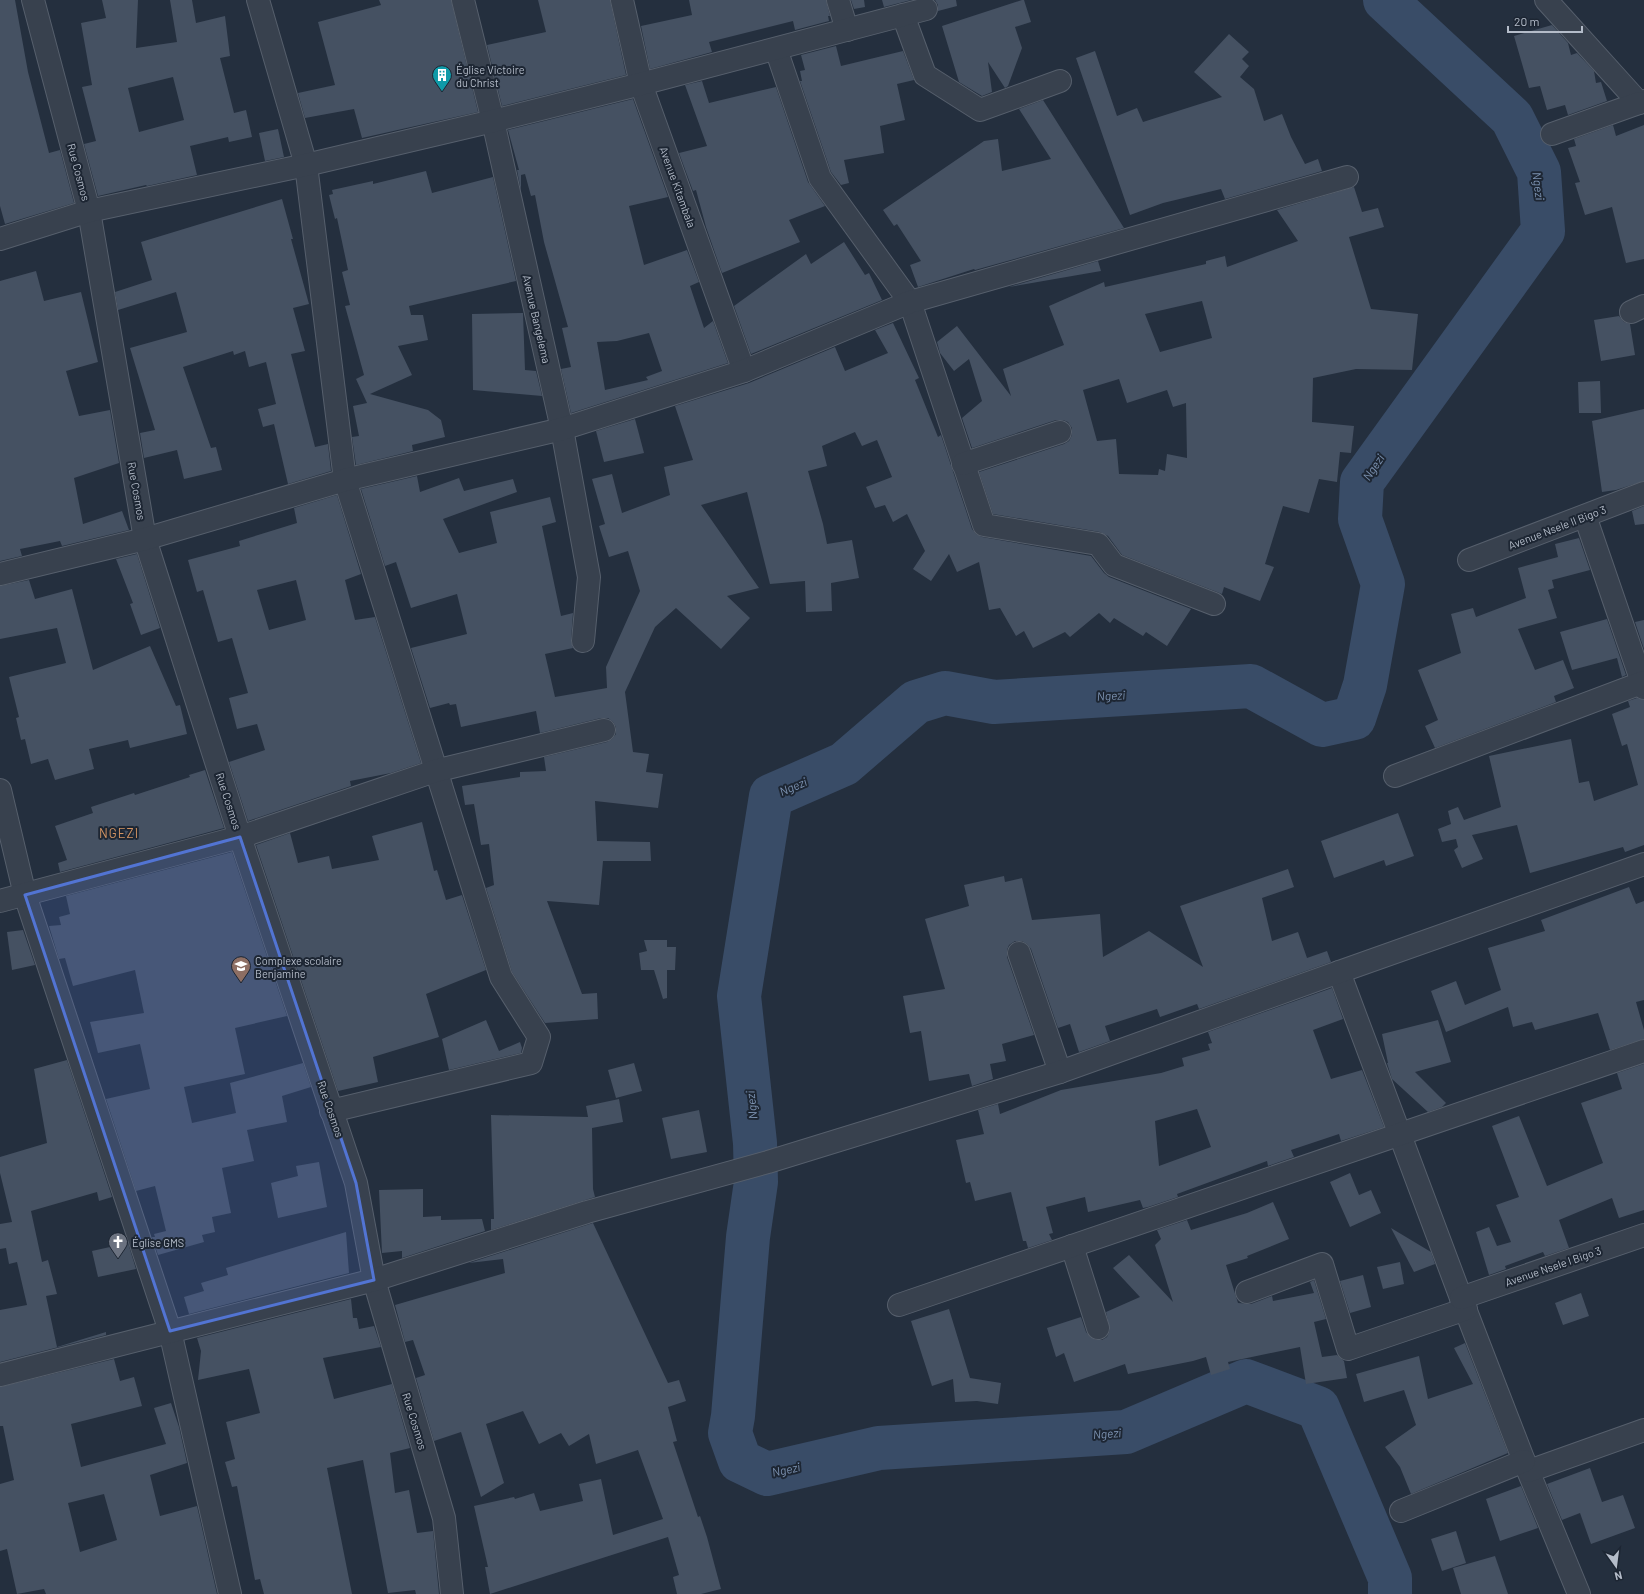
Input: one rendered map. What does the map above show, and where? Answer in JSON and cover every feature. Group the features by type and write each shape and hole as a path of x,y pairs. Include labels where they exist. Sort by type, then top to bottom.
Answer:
{"street":[{"name":"Rue Cosmos","path":"33,0 89,211 145,539 240,837 356,1183 374,1280 444,1518 452,1594"},
{"path":"258,0 306,164 345,480 435,771 501,977 539,1037 531,1063 331,1111"},
{"name":"Avenue Bangelema","path":"463,0 493,121 562,430 589,577 583,641"},
{"name":"Avenue Kitambala","path":"622,0 641,84 744,371"},
{"path":"838,0 847,30"},
{"path":"1546,0 1642,102 1552,134"},
{"path":"0,239 89,211 306,164 493,121 641,84 926,9"},
{"path":"903,15 924,75 980,110 1060,81"},
{"path":"776,49 820,178 910,302 984,525 1098,544 1114,565 1214,604"},
{"path":"0,574 145,539 345,480 562,430 744,371 910,302 1347,177"},
{"path":"963,464 1060,432"},
{"name":"Avenue Nsele II Bigo 3","path":"1469,560 1644,493"},
{"path":"1395,776 1643,684 1585,516"},
{"path":"0,901 240,837 435,771 604,730"},
{"path":"0,790 25,895 170,1331 230,1594"},
{"path":"0,1375 374,1280 587,1212 768,1162 1060,1072 1644,864"},
{"path":"1019,953 1060,1072"},
{"path":"1339,972 1463,1303 1579,1594"},
{"path":"900,1305 1400,1133 1644,1051"},
{"name":"Avenue Nsele I Bigo 3","path":"1247,1292 1322,1264 1348,1349 1463,1303 1644,1235"},
{"path":"1072,1246 1098,1328"},
{"path":"1401,1511 1527,1466 1644,1430"}],"highlighted area":[{"path":"240,837 356,1183 374,1280 170,1331 25,895"}],"building":[{"path":"0,0 15,0 28,72 49,153 60,150 74,203 5,224 0,206"},
{"path":"102,0 138,0 136,48 177,42 170,0 192,0 196,23 225,16 230,56 220,58 234,113 246,110 252,137 229,142 228,137 190,146 197,175 98,196 84,144 96,141 82,87 92,85 81,23 106,18","holes":["173,77 184,120 139,132 128,88"]},
{"path":"379,0 451,0 478,112 362,138 354,109 305,118 298,93 335,85 318,22 381,5"},
{"path":"538,0 610,0 626,75 502,106 487,45 546,32"},
{"path":"689,0 826,0 830,16 828,16 829,21 795,30 793,21 709,42 712,52 650,69 641,26 692,15"},
{"path":"851,0 864,0 865,7 854,9"},
{"path":"882,0 911,0 884,7"},
{"path":"935,0 956,0 957,6 938,11 938,5"},
{"path":"1024,0 1031,22 1015,27 1022,48 1008,86 1005,88 988,62 992,92 982,96 959,82 942,26"},
{"path":"1552,25 1568,43 1571,55 1577,53 1594,71 1596,83 1601,82 1607,101 1568,115 1565,105 1547,110 1540,86 1529,88 1514,36"},
{"path":"1229,34 1249,52 1242,59 1249,66 1240,77 1254,89 1264,121 1282,114 1291,137 1305,164 1318,159 1322,171 1225,199 1221,189 1163,203 1130,215 1076,58 1095,51 1117,116 1137,108 1143,122 1222,97 1194,72"},
{"path":"836,46 841,66 903,51 914,80 897,84 905,120 880,126 884,153 844,160 849,183 841,185 831,172 800,81 802,81 800,71 805,70 801,55"},
{"path":"702,81 709,103 776,87 808,182 825,206 789,220 800,242 722,273 706,227 696,190 693,191 679,153 707,146 685,85"},
{"path":"633,99 668,197 629,206 644,265 687,250 699,282 690,286 704,328 713,321 728,363 571,413 561,369 571,367 562,328 568,327 544,242 535,195 531,196 525,174 521,175 521,191 517,170 519,170 508,130","holes":["649,333 662,371 646,377 648,380 605,390 597,342 617,341"]},
{"path":"1043,100 1124,228 975,270 974,269 918,287 910,265 921,261 897,224 894,226 883,210 984,141 998,139 1002,171 1051,159 1019,109"},
{"path":"1613,125 1616,136 1644,125 1644,259 1626,263 1612,207 1585,215 1575,183 1580,182 1568,148 1576,146 1574,139"},
{"path":"278,129 284,157 265,161 259,133"},
{"path":"426,171 432,193 493,177 516,281 409,306 411,315 423,315 428,340 398,346 412,375 370,394 428,410 441,420 445,437 412,445 413,451 356,465 352,437 359,436 353,406 367,403 356,379 364,375 345,306 350,305 342,272 348,270 337,218 335,219 329,195 333,194 332,190 373,181 373,184"},
{"path":"1354,187 1362,212 1378,208 1384,227 1349,237 1371,309 1418,314 1412,370 1356,369 1313,378 1312,422 1354,426 1351,453 1340,452 1337,482 1319,479 1309,513 1283,506 1265,564 1274,567 1260,601 1224,587 1222,594 1122,555 1108,536 1100,532 993,514 979,472 1064,444 1069,441 1072,435 1072,428 1068,422 1056,420 972,448 962,418 982,401 969,359 954,371 940,353 937,342 957,326 1011,396 1003,369 1064,345 1049,306 1104,282 1105,287 1206,264 1206,261 1225,256 1227,267 1298,241 1277,210","holes":["1202,301 1212,338 1160,352 1145,314","1119,379 1127,403 1167,390 1173,407 1186,403 1187,458 1167,454 1165,471 1159,469 1158,475 1119,474 1116,439 1097,441 1083,390"]},
{"path":"282,199 293,239 291,239 309,304 293,308 305,351 291,354 315,447 328,444 331,471 288,484 274,424 263,427 258,409 276,404 266,362 249,367 245,351 234,355 233,351 183,367 211,448 216,447 222,470 184,479 177,450 144,458 140,433 155,430 130,348 187,332 176,292 118,310 115,292 152,280 141,242"},
{"path":"844,242 865,275 869,273 882,300 751,354 734,306 806,254 811,264"},
{"path":"1098,261 1101,271 1009,287"},
{"path":"36,271 44,301 81,292 98,362 66,371 79,416 110,410 119,463 74,478 83,524 122,511 129,530 62,546 60,541 20,549 22,556 0,561 0,281"},
{"path":"523,313 525,370 536,371 542,396 473,390 472,314"},
{"path":"1619,316 1624,322 1630,324 1635,355 1601,361 1594,320"},
{"path":"893,323 919,378 915,380 938,437 941,435 972,529 976,534 982,537 1091,556 1109,577 1191,609 1167,646 1146,632 1143,636 1114,618 1110,623 1099,613 1070,637 1065,632 1033,648 1024,631 1016,636 1000,608 989,610 979,562 957,572 949,554 931,581 913,569 925,551 907,514 893,522 885,505 875,508 866,487 892,477 877,440 862,446 855,432 822,446 827,466 808,471 827,544 852,540 859,578 831,583 832,611 806,612 805,581 770,584 747,492 701,505 759,588 727,596 750,618 721,649 676,608 655,627 625,692 633,752 649,754 646,772 663,774 658,808 595,801 597,841 650,842 651,861 603,861 599,905 547,901 582,994 597,993 598,1019 545,1023 512,972 486,888 494,885 489,844 481,845 474,804 465,805 462,786 520,777 520,772 546,771 544,757 607,742 616,734 616,727 608,718 601,718 540,733 536,711 461,727 456,704 450,705 449,703 430,708 411,648 467,634 457,594 411,608 396,562 385,566 361,489 417,476 420,492 459,478 464,491 513,479 517,492 443,519 459,553 497,543 490,512 550,497 556,522 542,526 561,616 573,613 571,640 573,648 545,654 555,697 607,688 606,667 640,591 628,551 609,557 599,526 605,524 592,479 612,474 622,513 670,495 664,467 693,460 675,406 749,383 835,347 845,371 888,353 875,330"},
{"path":"1600,381 1601,413 1579,413 1578,382"},
{"path":"1644,409 1644,481 1616,490 1602,492 1592,421"},
{"path":"635,419 644,453 604,462 596,431"},
{"path":"337,495 361,574 345,580 355,620 375,617 421,763 391,773 350,781 351,786 248,821 229,762 265,750 257,724 237,729 229,698 248,693 232,638 218,642 203,590 197,592 188,560 240,546 239,541 297,523 294,508","holes":["296,580 306,620 269,630 257,590"]},
{"path":"1644,506 1644,524 1635,525 1632,511"},
{"path":"1579,538 1590,570 1552,580 1554,588 1548,590 1557,618 1518,629 1535,670 1563,660 1574,688 1554,696 1556,702 1435,748 1425,726 1438,720 1418,670 1461,653 1451,614 1473,608 1476,617 1526,598 1518,568 1558,557 1555,544"},
{"path":"137,554 160,628 141,635 130,604 133,603 116,559"},
{"path":"29,580 35,599 72,589 93,670 150,646 176,706 180,705 187,734 130,748 128,740 89,749 94,769 55,780 48,759 31,764 25,739 21,740 16,718 19,717 9,677 66,663 57,628 0,639 0,586"},
{"path":"1607,619 1626,675 1622,677 1617,658 1572,670 1560,632"},
{"path":"1644,620 1644,649 1635,622"},
{"path":"1637,698 1644,700 1644,845 1625,852 1623,847 1530,873 1517,825 1472,835 1483,859 1462,868 1454,850 1458,847 1456,839 1442,842 1438,829 1451,824 1448,811 1458,807 1464,820 1501,807 1489,756 1571,739 1579,783 1589,781 1594,801 1638,785 1627,744 1622,746 1612,714 1630,707 1628,701"},
{"path":"205,770 224,828 60,872 58,863 67,860 55,826 93,813 91,807 134,793 135,795 190,777 189,775"},
{"path":"1398,813 1414,856 1386,866 1384,860 1334,878 1321,841"},
{"path":"422,822 434,871 437,870 446,900 462,895 486,970 426,994 439,1037 373,1057 378,1082 338,1091 256,845 290,833 298,863 329,856 332,869 379,860 372,836"},
{"path":"232,852 287,1016 235,1028 245,1074 184,1087 192,1123 236,1113 230,1083 303,1063 311,1087 282,1096 287,1122 247,1130 254,1161 222,1168 231,1213 212,1217 215,1232 202,1235 204,1242 158,1255 152,1237 155,1237 154,1234 166,1231 155,1186 136,1191 106,1099 150,1089 140,1044 98,1053 90,1022 144,1013 135,970 73,986 65,958 59,959 49,926 61,925 59,917 70,914 66,896"},
{"path":"1288,869 1294,887 1262,898 1272,941 1298,932 1307,958 1327,951 1331,962 1199,1009 1197,1004 1160,1017 1157,1009 1105,1026 1110,1041 1079,1052 1070,1024 1058,1028 1031,949 1022,941 1015,941 1009,945 1007,957 1034,1035 1002,1044 1006,1061 990,1064 993,1079 972,1086 969,1074 929,1081 921,1031 910,1033 903,996 945,989 925,919 969,906 964,885 1004,876 1005,882 1022,878 1032,920 1100,914 1103,957 1149,931 1203,967 1180,906"},
{"path":"1629,887 1636,904 1644,901 1644,1000 1636,1002 1644,1030 1644,1039 1610,1050 1598,1013 1535,1030 1532,1022 1513,1027 1508,1007 1446,1032 1431,991 1456,981 1465,1005 1501,990 1488,948 1545,931 1541,920"},
{"path":"23,930 35,965 12,970 7,932"},
{"path":"644,940 667,940 667,947 676,947 675,970 667,970 667,998 663,999 654,970 641,970 639,953 647,951"},
{"path":"1332,988 1343,1019 1313,1030 1331,1079 1362,1070 1384,1127 1341,1141 1339,1134 1291,1150 1294,1157 1268,1166 1267,1161 1177,1194 1178,1197 1148,1207 1143,1208 1140,1200 1088,1212 1085,1197 1046,1207 1053,1233 1049,1234 1052,1240 1028,1248 1026,1241 1023,1241 1011,1192 975,1201 970,1182 966,1183 956,1140 984,1134 978,1110 998,1104 1000,1114 1061,1090 1161,1073 1184,1066 1182,1058 1210,1050 1208,1044 1212,1043 1208,1032","holes":["1197,1109 1211,1147 1159,1166 1155,1121"]},
{"path":"486,1020 499,1051 520,1042 522,1048 521,1053 449,1070 442,1039"},
{"path":"1438,1020 1451,1062 1415,1072 1446,1103 1442,1107 1428,1112 1392,1079 1387,1063 1382,1034"},
{"path":"67,1060 112,1197 99,1201 97,1192 31,1211 42,1262 48,1260 57,1294 46,1296 57,1347 106,1332 106,1335 0,1362 0,1310 27,1305 17,1262 9,1264 6,1248 0,1249 0,1224 12,1222 0,1173 0,1157 47,1143 34,1069"},
{"path":"634,1063 642,1091 616,1098 608,1070"},
{"path":"1644,1064 1644,1210 1619,1218 1612,1198 1559,1220 1569,1248 1545,1256 1543,1252 1505,1266 1506,1269 1489,1275 1476,1232 1489,1227 1497,1246 1511,1242 1496,1205 1519,1197 1492,1126 1519,1116 1547,1186 1603,1163 1581,1103 1622,1089 1617,1073"},
{"path":"619,1099 623,1122 592,1128 593,1189 595,1197 491,1230 491,1219 494,1219 491,1115 588,1117 586,1106"},
{"path":"699,1110 707,1152 671,1159 662,1118"},
{"path":"319,1162 327,1207 278,1218 271,1183 298,1176 296,1166"},
{"path":"1350,1173 1359,1195 1371,1190 1381,1213 1350,1227 1330,1182"},
{"path":"423,1189 423,1217 441,1216 441,1220 482,1219 485,1231 402,1258 402,1251 382,1253 379,1190"},
{"path":"1273,1202 1289,1239 1247,1256 1248,1258 1226,1265 1238,1303 1251,1304 1272,1296 1273,1301 1314,1293 1310,1282 1314,1280 1326,1319 1314,1322 1322,1357 1337,1355 1344,1361 1347,1378 1306,1384 1300,1347 1228,1362 1230,1369 1211,1375 1206,1357 1128,1374 1125,1364 1074,1382 1064,1353 1056,1357 1047,1328 1081,1317 1086,1332 1090,1337 1096,1340 1102,1340 1107,1337 1110,1330 1106,1312 1140,1297 1113,1268 1129,1255 1173,1302 1155,1245 1161,1239 1157,1230 1187,1220 1191,1230 1247,1213"},
{"path":"593,1223 668,1383 679,1380 686,1401 668,1407 677,1441 673,1442 698,1517 700,1516 707,1537 721,1589 701,1594 677,1594 673,1577 679,1575 668,1537 490,1594 485,1567 488,1567 474,1506 514,1497 515,1499 534,1493 540,1511 583,1501 579,1484 601,1479 613,1535 663,1519 638,1450 596,1464 589,1434 569,1446 561,1433 539,1444 523,1411 486,1424 504,1483 481,1497 461,1432 434,1441 416,1378 425,1375 413,1340 405,1342 395,1305 505,1273 503,1259 469,1263"},
{"path":"1391,1228 1431,1252 1435,1264 1414,1272"},
{"path":"346,1232 349,1273 189,1314 184,1297 204,1291 201,1283 228,1275 226,1268"},
{"name":"Église GMS","path":"128,1243 136,1269 98,1277 92,1251"},
{"path":"1400,1262 1404,1284 1383,1289 1377,1267"},
{"path":"1363,1275 1371,1307 1350,1313 1340,1281"},
{"path":"1581,1293 1589,1316 1563,1325 1555,1303"},
{"path":"351,1299 353,1318 357,1318 359,1329 374,1326 381,1347 323,1358 334,1399 392,1384 410,1448 390,1453 395,1493 409,1490 417,1533 433,1531 439,1594 416,1594 415,1590 388,1593 363,1460 327,1468 352,1594 264,1594 260,1579 255,1580 237,1486 232,1487 225,1462 235,1459 226,1422 260,1413 249,1369 198,1380 201,1351 197,1338"},
{"path":"949,1309 970,1378 1001,1383 998,1404 977,1401 955,1402 953,1379 932,1386 911,1321"},
{"path":"1465,1343 1508,1453 1411,1494 1400,1467 1385,1447 1416,1425 1404,1390 1364,1402 1356,1374 1419,1356 1428,1399 1473,1384 1454,1348"},
{"path":"114,1359 120,1381 134,1377 142,1406 71,1424 81,1467 166,1444 154,1408 171,1403 179,1427 187,1463 150,1475 160,1516 197,1506 217,1594 46,1594 44,1589 17,1594 7,1549 0,1551 0,1484 14,1480 3,1426 0,1426 0,1387","holes":["104,1494 117,1540 80,1552 68,1503"]},
{"path":"1590,1468 1602,1502 1623,1495 1635,1528 1591,1544 1580,1513 1562,1520 1547,1484"},
{"path":"1521,1486 1538,1528 1500,1541 1486,1499"},
{"path":"1456,1531 1466,1563 1442,1571 1431,1539"},
{"path":"1495,1556 1508,1594 1461,1594 1453,1568"}],"waterway":[{"name":"Ngezi","path":"1385,0 1512,118 1539,172 1543,231 1362,482 1360,519 1383,584 1365,685 1354,718 1322,725 1251,686 994,702 945,693 916,702 844,764 771,796 739,996 755,1143 756,1182 748,1237 733,1416 730,1433 740,1461 767,1474 879,1448 1126,1432 1246,1381 1318,1408 1390,1578 1390,1594"}],"place":[{"name":"Église Victoire du Christ","path":"442,92"},
{"name":"Complexe scolaire Benjamine","path":"241,983"},
{"name":"Église GMS","path":"118,1259"}],"district":[{"name":"NGEZI","path":"119,833"}]}
